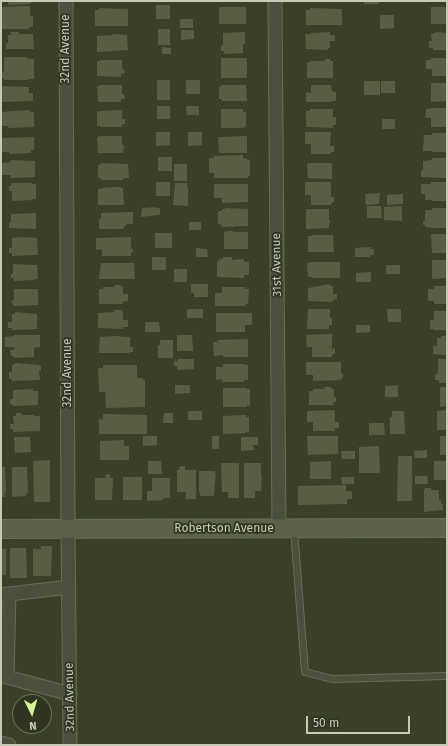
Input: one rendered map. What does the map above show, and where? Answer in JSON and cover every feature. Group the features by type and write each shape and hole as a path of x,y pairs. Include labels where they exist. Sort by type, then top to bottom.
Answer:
{"street":[{"name":"32nd Avenue","path":"66,1 70,745"},
{"name":"31st Avenue","path":"275,1 287,529"},
{"name":"Robertson Avenue","path":"1,529 447,528"},
{"path":"69,587 5,594 4,677 70,694"},
{"path":"1,743 9,745"}],"lane":[{"path":"287,529 306,672 332,679 447,676"}],"building":[{"path":"8,1 33,1 33,3 8,5"},
{"path":"364,1 379,1 379,4 364,4"},
{"path":"156,5 170,5 170,19 156,19"},
{"path":"30,6 30,16 33,16 33,27 29,27 29,29 1,29 1,7"},
{"path":"219,7 246,7 246,24 219,24"},
{"path":"431,7 447,7 447,24 431,24"},
{"path":"99,8 128,9 128,26 95,26 95,10 99,10"},
{"path":"310,8 342,9 342,25 306,25 306,10 310,10"},
{"path":"380,15 394,15 394,28 380,29"},
{"path":"180,19 193,19 193,28 180,28"},
{"path":"158,29 170,29 170,45 158,45"},
{"path":"181,30 194,30 194,39 181,40"},
{"path":"10,32 19,32 19,34 33,34 34,49 6,49 8,35 11,35"},
{"path":"245,32 243,53 224,54 224,51 221,51 221,46 223,46 223,33"},
{"path":"330,32 330,35 335,35 335,41 330,41 330,48 328,48 328,50 306,49 305,34"},
{"path":"436,32 447,33 447,50 433,50 433,48 429,48 429,41 432,41 431,34"},
{"path":"112,34 127,35 128,50 97,52 97,36"},
{"path":"162,47 171,48 171,54 162,54"},
{"path":"4,57 27,57 28,59 34,59 34,79 4,80 1,78 1,71 4,72"},
{"path":"221,58 247,58 247,78 221,78"},
{"path":"431,58 447,58 447,76 432,76 432,69 426,69 426,60 431,60"},
{"path":"325,59 330,59 330,61 333,61 333,78 307,78 307,63 310,61 325,61"},
{"path":"122,60 122,69 124,69 124,74 121,73 121,77 97,76 97,61"},
{"path":"157,80 170,80 170,100 157,100"},
{"path":"186,80 200,80 200,94 186,94"},
{"path":"364,81 380,81 380,95 364,95"},
{"path":"381,81 395,81 395,93 381,93"},
{"path":"431,83 447,83 447,101 431,102"},
{"path":"122,85 122,94 124,94 125,99 121,99 121,102 98,102 97,86"},
{"path":"221,85 246,85 247,101 222,101 222,99 219,99 219,87 221,87"},
{"path":"311,85 331,85 332,91 336,92 336,101 306,102 306,92 311,93"},
{"path":"1,86 29,87 29,93 33,93 33,101 1,102"},
{"path":"157,106 170,106 170,119 157,119"},
{"path":"186,106 199,106 199,115 187,115"},
{"path":"447,108 447,127 431,127 431,118 425,118 426,109"},
{"path":"221,109 243,109 243,112 246,112 246,127 221,128"},
{"path":"310,109 333,109 333,117 336,117 336,125 333,125 333,128 306,127 306,111 310,111"},
{"path":"30,110 30,112 34,112 34,127 8,128 8,126 1,126 1,112"},
{"path":"122,110 122,119 125,119 125,124 122,124 122,127 97,126 97,112"},
{"path":"382,119 395,119 395,129 382,129"},
{"path":"156,132 170,132 170,145 156,146"},
{"path":"188,132 202,132 202,145 188,146"},
{"path":"305,132 331,132 330,146 334,146 334,152 331,152 331,154 311,154 311,144 305,144"},
{"path":"432,133 447,133 447,152 423,151 424,135 432,135"},
{"path":"122,136 122,145 124,145 123,153 98,153 97,137"},
{"path":"247,136 247,153 219,153 218,137"},
{"path":"31,137 30,138 34,137 34,150 31,150 31,153 9,154 9,152 1,152 1,138"},
{"path":"243,155 243,158 250,160 250,176 248,176 248,178 214,178 214,173 209,173 209,158 214,158 214,156"},
{"path":"158,157 172,157 172,171 158,171"},
{"path":"432,158 447,158 447,178 421,177 423,161 432,160"},
{"path":"10,160 35,161 35,177 10,178 11,175 2,175 2,163 11,162"},
{"path":"101,163 128,164 129,178 123,178 123,180 101,180 101,178 98,178 98,165"},
{"path":"332,163 332,179 308,178 307,164"},
{"path":"174,164 187,164 187,181 174,181"},
{"path":"156,182 170,182 170,196 156,196"},
{"path":"305,182 331,182 331,197 334,197 334,202 331,203 331,205 311,205 311,195 305,195"},
{"path":"431,182 447,182 447,201 425,200 425,194 421,194 421,184 431,184"},
{"path":"11,183 36,184 36,199 12,201 12,191 9,191 9,186 11,186"},
{"path":"175,183 187,183 188,206 173,205"},
{"path":"214,184 248,184 248,202 222,203 222,198 214,198"},
{"path":"123,188 124,205 98,205 98,189"},
{"path":"380,193 379,204 366,205 365,194"},
{"path":"403,194 403,204 387,205 387,195"},
{"path":"367,206 381,206 382,218 367,218"},
{"path":"402,206 402,221 384,220 384,207"},
{"path":"156,207 155,208 160,208 160,215 141,217 142,208"},
{"path":"432,208 447,208 447,228 432,228 425,227 425,225 423,225 423,221 425,221 425,210 432,210"},
{"path":"222,209 248,209 248,226 222,227 222,225 218,224 218,211 222,211"},
{"path":"306,209 329,209 329,220 331,223 329,223 329,228 306,229"},
{"path":"133,212 133,224 126,224 124,229 99,229 99,219 101,219 101,213"},
{"path":"36,213 36,229 9,228 11,214"},
{"path":"189,222 201,222 201,230 189,230"},
{"path":"224,232 248,232 248,249 224,249"},
{"path":"155,233 172,233 172,248 155,248"},
{"path":"431,234 447,234 447,253 432,253"},
{"path":"333,235 334,252 308,252 308,236"},
{"path":"131,237 131,249 133,249 133,252 131,252 131,256 102,256 102,249 96,250 96,238"},
{"path":"12,238 37,238 38,255 12,256 12,253 9,253 9,248 12,248"},
{"path":"371,247 371,249 374,249 374,255 370,255 370,257 355,257 355,248"},
{"path":"196,248 207,249 208,257 196,257"},
{"path":"152,257 166,257 166,270 152,270"},
{"path":"223,257 232,257 232,260 244,259 244,262 249,261 249,275 244,275 244,278 217,277 217,261 219,261 219,259 223,259"},
{"path":"432,260 447,260 447,278 432,279"},
{"path":"340,262 340,278 308,277 307,263"},
{"path":"101,263 134,263 135,279 99,279"},
{"path":"13,264 37,265 38,279 14,281 14,278 11,278 11,274 13,274"},
{"path":"386,265 400,265 400,274 386,274"},
{"path":"174,269 187,269 187,282 174,282"},
{"path":"371,272 371,282 356,282 356,273"},
{"path":"191,284 208,284 208,297 194,297 194,293 191,293"},
{"path":"330,284 330,286 333,286 333,294 337,294 337,299 333,300 333,302 308,301 308,288"},
{"path":"114,285 121,285 121,287 123,287 123,294 128,294 128,301 123,302 123,304 99,304 99,289 103,289 103,287 114,287"},
{"path":"434,286 447,286 447,304 434,304 434,301 428,301 428,289 434,289"},
{"path":"222,287 245,287 245,289 249,289 248,304 245,306 215,306 215,293 222,293"},
{"path":"14,289 38,289 38,305 13,306 13,303 11,303 12,300 14,300"},
{"path":"203,309 203,318 187,318 187,310"},
{"path":"308,309 330,309 332,325 329,325 329,329 307,329"},
{"path":"387,309 401,309 401,322 388,322"},
{"path":"114,310 122,310 123,320 128,320 128,327 123,327 123,329 98,328 98,313 114,312"},
{"path":"434,311 447,311 447,330 430,329 430,320 434,320"},
{"path":"15,312 37,314 37,329 12,330 12,328 8,328 8,322 12,322 12,314 15,314"},
{"path":"216,313 252,313 252,325 245,325 245,332 216,332"},
{"path":"145,322 159,322 160,332 145,332"},
{"path":"356,325 370,325 370,332 356,333"},
{"path":"332,334 332,349 335,348 335,354 332,354 332,357 312,357 312,347 307,347 306,335"},
{"path":"14,335 40,335 40,347 34,348 34,357 14,358 14,356 11,356 10,350 15,350 14,347 5,347 5,337"},
{"path":"177,335 192,335 193,351 177,351"},
{"path":"441,336 447,336 447,355 433,354 433,345 437,346 437,338 441,338"},
{"path":"100,337 130,337 130,347 133,347 133,352 99,353"},
{"path":"248,339 248,357 223,357 223,355 214,356 213,342 218,342 217,340"},
{"path":"160,340 173,340 173,358 158,358 158,345 160,345"},
{"path":"178,359 194,359 194,369 177,370 177,366 174,366 174,361 178,361"},
{"path":"438,359 447,359 447,383 439,383 439,380 435,380 435,374 438,374"},
{"path":"306,362 341,362 341,374 343,374 343,378 341,380 313,381 313,375 306,375"},
{"path":"15,363 41,366 41,371 39,371 40,380 12,381 12,379 9,379 9,372 12,372 12,365"},
{"path":"223,364 248,365 248,380 244,380 244,382 222,382 222,379 216,380 216,367 223,367"},
{"path":"103,365 137,365 137,378 142,378 145,381 145,407 106,408 105,392 99,392 98,368 103,368"},
{"path":"175,385 190,385 190,393 175,394"},
{"path":"398,385 398,397 385,397 385,386"},
{"path":"324,387 331,387 331,389 334,389 334,397 336,397 336,402 333,402 334,405 309,405 309,391 313,391 313,389 325,389"},
{"path":"440,387 447,387 447,406 440,407"},
{"path":"223,388 250,389 250,406 223,407"},
{"path":"33,389 33,391 38,391 38,405 13,406 10,404 10,399 13,399 13,390"},
{"path":"335,410 335,422 339,422 339,428 335,428 335,431 313,431 313,422 307,422 307,411"},
{"path":"447,410 447,430 437,430 437,411"},
{"path":"188,411 202,411 202,420 188,420"},
{"path":"392,411 404,411 405,434 390,434 390,417 392,417"},
{"path":"16,413 22,413 22,415 40,416 40,431 13,432 13,429 10,429 10,424 14,424 13,416 16,416"},
{"path":"164,413 173,413 173,423 163,423"},
{"path":"103,414 147,415 147,434 99,434 99,419 103,420"},
{"path":"246,415 246,417 249,417 249,432 223,434 223,416"},
{"path":"369,423 384,423 385,435 369,435"},
{"path":"143,436 157,436 157,445 143,446"},
{"path":"212,436 219,436 219,449 212,449"},
{"path":"307,436 338,436 338,454 308,455"},
{"path":"440,436 447,436 447,455 440,455"},
{"path":"14,437 30,437 31,452 15,453"},
{"path":"241,437 258,437 258,445 253,445 254,450 241,451"},
{"path":"124,440 124,446 129,446 129,460 100,460 100,441"},
{"path":"379,446 380,473 359,473 359,447"},
{"path":"427,450 427,458 415,458 414,451"},
{"path":"341,451 355,451 355,459 342,459"},
{"path":"398,456 412,456 412,501 397,501"},
{"path":"50,460 50,502 34,502 33,461"},
{"path":"148,461 161,461 162,474 148,474"},
{"path":"331,461 331,479 310,479 310,462"},
{"path":"434,461 447,461 447,480 434,480"},
{"path":"221,463 239,463 239,498 228,498 228,492 222,492"},
{"path":"244,463 261,463 261,491 255,491 255,498 244,498"},
{"path":"185,466 185,470 196,470 196,499 185,499 186,492 177,492 177,470 179,470 179,467"},
{"path":"1,467 5,467 5,497 1,497"},
{"path":"12,467 27,467 28,493 26,493 26,496 12,497"},
{"path":"199,471 215,471 214,496 200,496"},
{"path":"110,474 110,478 113,478 112,500 95,500 95,478 106,478 105,475"},
{"path":"415,476 427,476 428,484 415,484"},
{"path":"123,477 142,477 142,500 123,500"},
{"path":"341,477 354,477 354,484 342,484"},
{"path":"152,478 170,478 170,498 147,501 147,491 152,491"},
{"path":"346,485 346,491 352,491 352,499 347,499 347,504 298,505 298,486"},
{"path":"425,488 439,490 439,500 441,500 441,504 443,504 443,510 424,512"},
{"path":"41,546 52,546 51,576 33,576 33,549 41,549"},
{"path":"10,548 26,548 27,578 10,578"},
{"path":"1,549 6,549 6,575 1,575"}]}
